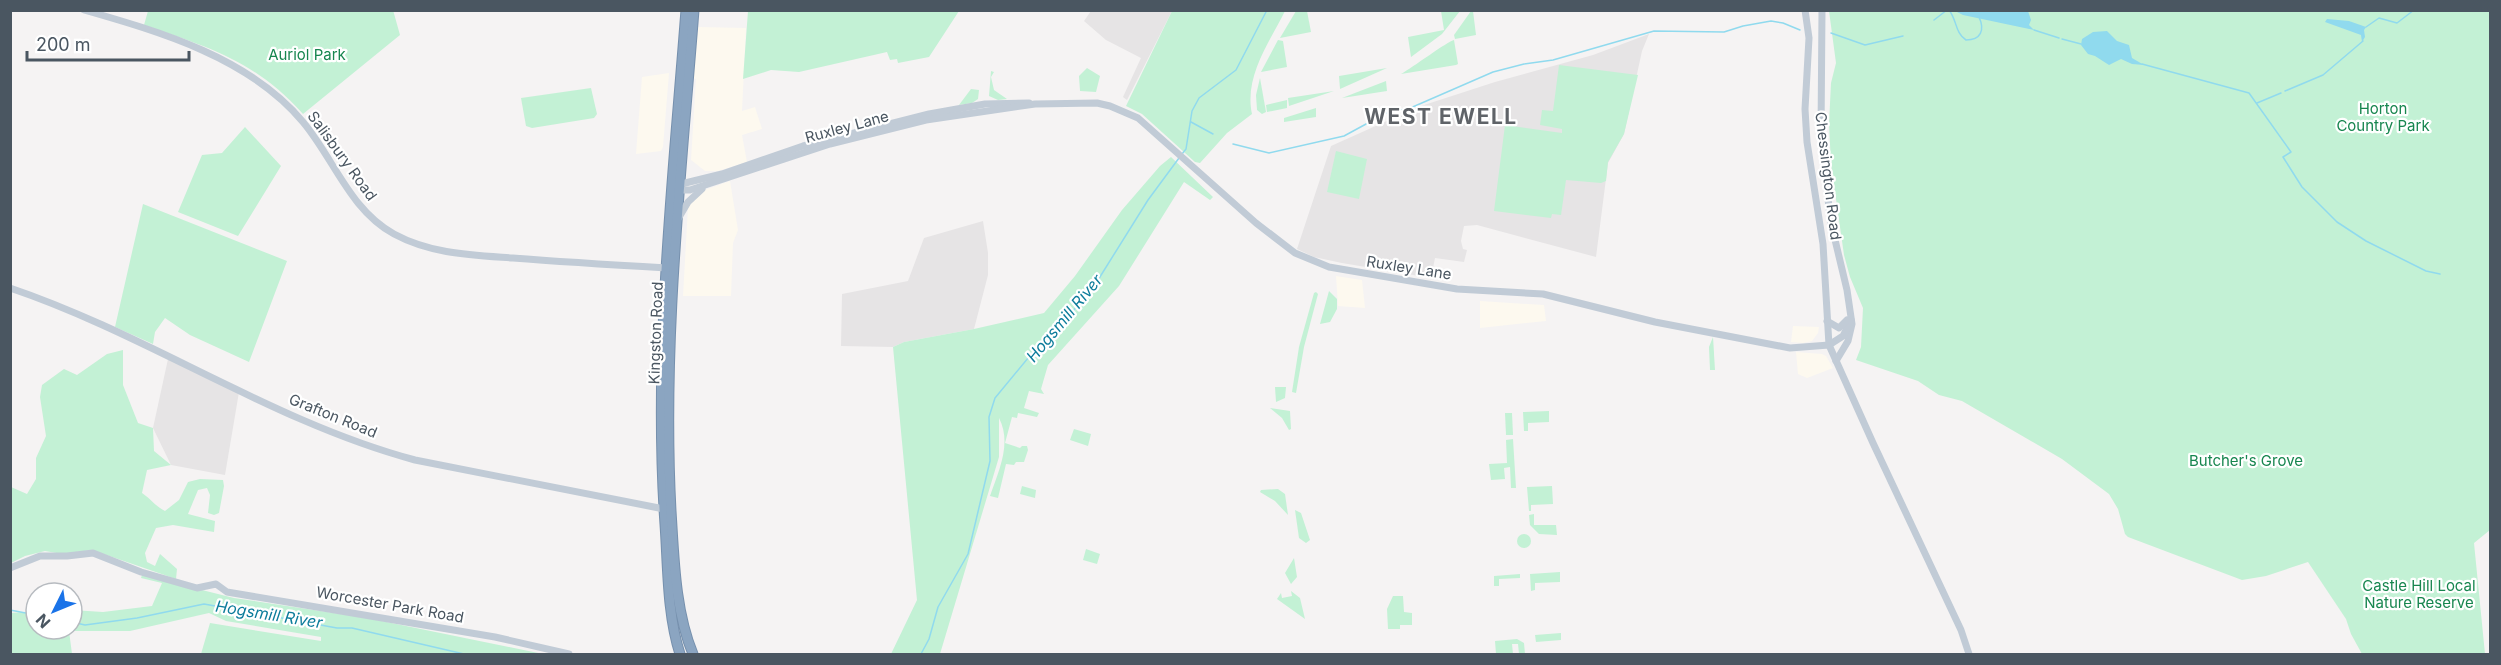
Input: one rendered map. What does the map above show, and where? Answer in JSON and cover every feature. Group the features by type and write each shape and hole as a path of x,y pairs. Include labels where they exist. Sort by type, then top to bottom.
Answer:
{"highway":[{"name":"Kingston Road","path":"687,10 675,188 677,221 669,362 669,478 680,602 687,640 693,654"},
{"name":"Kingston Road","path":"680,654 673,624 664,509 660,405 667,268 694,10"}],"main road":[{"name":"Salisbury Road","path":"84,10 195,48 259,82 302,121 357,203 383,228 410,242 453,254 667,268"},
{"name":"Chessington Road","path":"1805,10 1809,38 1805,109 1807,142 1823,244 1829,345 1961,630 1969,654"},
{"name":"Chessington Road","path":"1822,10 1821,134 1825,179 1831,223 1852,328 1848,341 1836,361"},
{"name":"Ruxley Lane","path":"675,188 820,141 929,114 985,104 1017,102 1035,104"},
{"name":"Ruxley Lane","path":"675,188 690,190 830,144 958,114 1035,104 1078,102 1110,106 1138,118 1241,211 1284,245 1301,257 1329,267 1457,289 1543,294 1655,322 1784,347 1806,348 1829,345"},
{"path":"677,221 694,195 710,184"},
{"name":"Grafton Road","path":"10,288 78,315 305,420 381,450 415,460 664,509"},
{"path":"1827,321 1833,326 1843,327 1849,317 1850,309"},
{"path":"1829,345 1843,336 1851,320"},
{"name":"Worcester Park Road","path":"10,568 40,556 98,553 141,572 197,588 216,584 227,592 495,637 569,654"}],"shaded area":[{"path":"1091,11 1172,11 1127,100 1123,97 1141,58 1106,40 1084,21"},
{"path":"698,27 746,28 742,111 755,107 762,129 742,135 747,162 718,171 705,171 691,160 696,79 693,78"},
{"path":"1649,34 1642,51 1624,134 1608,163 1596,257 1477,225 1464,226 1461,241 1463,249 1467,250 1464,262 1435,258 1431,278 1314,257 1297,249 1331,146 1418,107 1495,82 1593,55"},
{"path":"669,73 663,147 661,151 636,154 642,77"},
{"path":"730,181 738,230 733,243 731,296 683,296 688,207 702,191"},
{"path":"983,221 988,253 988,275 974,329 904,342 893,347 841,346 842,294 908,281 924,238"},
{"path":"1336,276 1362,280 1365,308 1338,306"},
{"path":"1480,301 1544,305 1546,321 1480,328"},
{"path":"1793,326 1819,327 1812,341 1803,343 1791,342"},
{"path":"1796,352 1822,354 1826,356 1833,368 1807,378 1798,374"},
{"path":"168,359 239,392 225,475 171,465 153,428"}],"green space":[{"name":"Auriol Park","path":"393,10 400,35 303,114 285,96 249,68 210,49 144,25 148,11"},
{"path":"748,10 959,11 929,57 898,63 897,59 890,60 887,52 799,72 771,70 743,79"},
{"path":"1172,11 1285,11 1265,48 1255,74 1250,100 1252,114 1227,133 1200,163 1195,162 1142,114 1126,106"},
{"path":"1296,11 1307,11 1311,32 1280,38"},
{"path":"1441,11 1460,11 1442,34 1411,57 1408,37 1444,30"},
{"path":"1473,11 1476,35 1455,39 1454,35"},
{"path":"1829,11 2490,11 2490,530 2474,543 2485,654 2362,654 2346,619 2308,562 2266,576 2242,580 2128,537 2125,534 2118,509 2109,494 2062,459 1962,401 1939,395 1918,381 1856,360 1861,347 1863,308 1844,255 1831,164 1829,124 1831,83 1836,63"},
{"path":"1278,40 1283,41 1287,67 1261,72"},
{"path":"1454,40 1458,64 1401,74 1445,45"},
{"path":"1559,65 1638,75 1624,134 1608,162 1606,181 1601,183 1566,180 1561,215 1552,214 1551,218 1494,211 1505,125 1562,133 1562,129 1540,125 1542,110 1553,111"},
{"path":"1087,68 1100,76 1096,92 1080,91 1079,76"},
{"path":"1387,68 1340,89 1339,76"},
{"path":"991,71 994,72 991,77 994,90 1007,99 998,100 989,96"},
{"path":"1260,78 1266,112 1262,114 1257,110 1256,95"},
{"path":"1386,81 1387,91 1342,98"},
{"path":"591,88 597,114 594,118 532,128 526,126 521,98"},
{"path":"971,89 979,90 978,99 972,103 959,105"},
{"path":"1334,91 1289,106 1288,98"},
{"path":"1287,100 1287,108 1267,112 1266,105"},
{"path":"1316,108 1316,117 1284,122 1284,118"},
{"path":"245,127 281,166 238,236 178,212 202,155 222,153"},
{"path":"1336,151 1367,159 1359,199 1327,192"},
{"path":"1171,157 1213,197 1210,200 1184,182 1119,286 1048,365 1041,389 1044,394 1029,391 1024,408 1039,413 1037,417 1018,413 1017,418 1012,417 1005,443 1020,448 1027,446 1028,450 1024,462 1016,462 1014,465 1006,464 998,498 990,496 1003,457 1003,427 999,418 999,457 940,654 891,654 917,600 893,347 904,342 1044,313 1075,276 1122,210 1160,166"},
{"path":"143,204 287,261 249,362 190,335 165,318 155,332 153,344 115,327"},
{"path":"1329,291 1337,299 1337,309 1330,322 1320,324"},
{"path":"1316,292 1318,294 1304,347 1296,393 1292,392 1299,347"},
{"path":"1713,337 1715,370 1710,370 1709,347"},
{"path":"123,350 123,385 138,423 153,428 154,451 171,465 147,470 142,493 165,511 179,500 188,482 200,479 223,480 219,513 214,515 208,513 210,495 207,488 198,490 188,514 215,521 214,532 173,525 156,528 145,553 147,562 155,566 160,554 177,569 176,579 92,550 62,554 45,551 25,556 11,563 11,487 27,494 36,479 36,458 46,436 40,397 42,385 64,369 77,375 107,354"},
{"path":"1275,387 1286,387 1285,398 1276,402"},
{"path":"1270,408 1290,411 1291,429 1289,430 1282,418"},
{"path":"1549,411 1549,422 1528,423 1528,431 1524,431 1523,412"},
{"path":"1505,413 1512,413 1513,435 1506,435"},
{"path":"1074,429 1091,434 1088,446 1070,440"},
{"path":"1513,439 1516,488 1511,488 1510,467 1504,468 1505,479 1491,480 1489,464 1507,463 1506,440"},
{"path":"1022,486 1036,490 1035,498 1020,494"},
{"path":"1552,486 1553,504 1531,505 1531,511 1529,511 1527,487"},
{"path":"1278,489 1285,494 1288,515 1275,501 1260,492 1261,490"},
{"path":"1295,510 1301,513 1310,540 1306,543 1299,538"},
{"path":"1534,514 1534,525 1556,525 1557,535 1539,534 1530,525 1529,515"},
{"path":"1521,534 1527,534 1531,541 1527,548 1521,548 1517,544 1517,538"},
{"path":"1086,549 1100,554 1097,564 1083,560"},
{"path":"1294,558 1297,577 1291,584 1285,573"},
{"path":"1560,572 1560,582 1535,583 1535,590 1531,591 1530,574"},
{"path":"1520,574 1520,578 1499,579 1499,586 1494,586 1494,576"},
{"path":"142,575 234,598 367,618 543,654 201,654 210,623 321,641 321,637 226,621 209,613 130,631 84,631 84,611 103,612 152,606 162,583 141,578"},
{"path":"1291,591 1300,598 1305,619 1277,599 1281,593 1282,598 1292,596"},
{"path":"1393,596 1403,596 1404,612 1412,613 1412,625 1400,625 1400,629 1388,629 1387,609"},
{"path":"24,612 24,641 70,641 72,654 11,654 11,613"},
{"path":"1561,633 1561,640 1536,642 1535,635"},
{"path":"1517,639 1524,643 1525,654 1519,654 1518,644 1512,644 1513,654 1496,654 1495,641"}],"water":[{"path":"1955,11 2028,11 2031,20 2029,25 2034,30 1963,15"},
{"path":"2327,19 2349,21 2366,27 2365,37 2362,42 2361,35 2325,22"},
{"path":"2107,31 2117,41 2129,45 2132,58 2144,65 2132,64 2121,59 2109,65 2088,54 2081,45 2082,39 2093,32"}],"waterway":[{"name":"Hogsmill River","path":"1182,154 1186,149 1192,111 1199,98 1236,70 1267,10"},
{"path":"1934,20 1947,10"},
{"path":"1949,10 1960,34 1966,40 1971,40 1980,33 1982,26 1979,17"},
{"path":"2366,27 2379,18 2397,23 2414,10"},
{"path":"1233,144 1269,153 1344,136 1390,111 1408,109 1493,72 1553,60 1654,31 1724,32 1771,21 1800,30"},
{"path":"2034,30 2059,38"},
{"path":"1831,33 1865,45 1903,36"},
{"path":"2062,39 2081,44"},
{"path":"2285,91 2323,75 2363,41"},
{"path":"2142,64 2249,93 2291,152 2283,157 2302,187 2337,222 2366,241 2426,271 2440,274"},
{"path":"2257,103 2281,93"},
{"path":"1191,122 1213,134"},
{"name":"Hogsmill River","path":"921,654 929,639 938,607 968,554 990,461 989,417 995,398 1038,346 1073,311 1098,280 1148,200 1179,158"},
{"name":"Hogsmill River","path":"84,625 137,618 204,604 337,628 352,628 464,654"},
{"name":"Hogsmill River","path":"10,610 24,613"}],"district":[{"name":"WEST EWELL","path":"1441,117"}],"park label":[{"name":"Horton Country Park","path":"2383,118"},
{"name":"Butcher's Grove","path":"2246,461"},
{"name":"Castle Hill Local Nature Reserve","path":"2419,594"}]}
